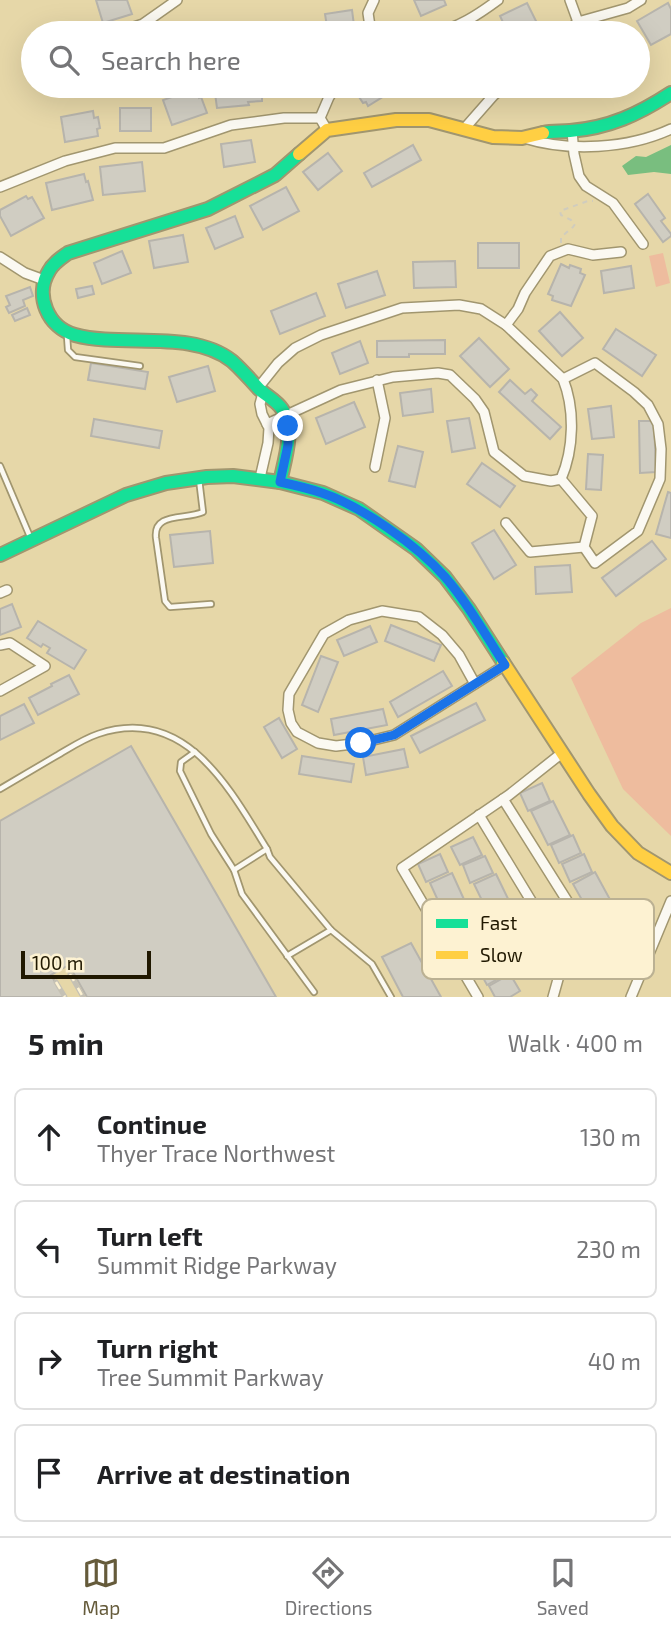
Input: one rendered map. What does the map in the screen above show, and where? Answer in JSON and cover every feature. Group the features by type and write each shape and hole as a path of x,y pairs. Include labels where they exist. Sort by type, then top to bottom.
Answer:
{"street":[{"path":"147,21 177,0"},
{"path":"370,21 368,13 374,0"},
{"path":"463,21 498,0"},
{"path":"570,0 578,21"},
{"path":"582,21 628,8 641,0"},
{"path":"522,138 617,122 646,109 671,93"},
{"path":"320,118 328,98"},
{"path":"464,129 491,98"},
{"path":"0,187 65,161 115,148 164,148 231,125 284,118 320,118"},
{"path":"320,118 327,130"},
{"path":"280,482 288,445 288,426 282,408 232,361 216,351 195,344 75,336 62,330 48,315 42,296 44,279 56,261 68,253 208,209 244,192 275,175 327,130 396,120 429,120 493,137 522,138 544,144 574,147 642,140 671,129"},
{"path":"572,131 579,176 594,193 613,203 643,244"},
{"path":"506,325 550,256 568,248 593,255 621,252"},
{"path":"0,257 25,273 44,279"},
{"path":"260,478 269,428 261,414 260,390 278,363 295,348 321,335 402,308 459,305 481,309 506,325 563,379 568,390 571,428 568,458 561,479"},
{"path":"561,479 592,516 584,547 594,563 638,531 660,479 661,449 658,425 648,405 595,363 563,379"},
{"path":"267,424 341,390 377,380 438,373 450,375 475,399 484,412 494,452 524,476 551,481 561,479"},
{"path":"375,467 385,418 377,380"},
{"path":"0,555 126,495 166,483 199,478 260,478 323,493 359,509 416,549 445,577 469,609 612,826 638,853 671,873"},
{"path":"506,523 530,552 584,547"},
{"path":"475,684 459,655 442,635 418,617 382,611 349,620 324,634 289,694 288,710 291,723 297,732 318,743 336,746 361,743 394,735 475,684 505,665"},
{"path":"0,645 10,643 46,666 0,691"},
{"path":"422,902 402,868 503,799 562,753"},
{"path":"503,799 566,899"},
{"path":"479,815 530,899"},
{"path":"654,942 671,901"},
{"path":"467,979 478,997"},
{"path":"553,997 558,979"},
{"path":"631,997 638,979"}],"lane":[{"path":"66,332 68,350 75,357 140,366"},
{"path":"0,466 32,540"},
{"path":"199,478 202,512 164,520 155,529 165,601 170,607 211,604"},
{"path":"0,789 100,733 143,728 155,730 186,745 214,768 233,793 270,857 331,930 372,964 391,997"},
{"path":"195,752 181,762 180,771 211,834 234,870 242,894 314,992"},
{"path":"234,870 267,849"},
{"path":"287,956 331,930"}],"path":[{"path":"561,251 561,237 575,224 561,215 560,211 588,201 607,199"}],"shaded area":[{"path":"671,145 671,174 654,172 628,175 622,166 636,156 646,157"},
{"path":"663,253 670,283 656,287 649,256"},
{"path":"671,608 671,836 623,789 571,678 641,623"}],"building":[{"path":"96,0 127,0 132,14 102,21"},
{"path":"414,0 444,0 446,5 421,16"},
{"path":"527,3 536,21 502,21 500,16"},
{"path":"668,3 671,9 671,34 651,45 650,21 637,21"},
{"path":"352,10 353,21 326,21 325,14"},
{"path":"201,98 207,113 172,125 163,100"},
{"path":"216,98 262,98 262,101 248,102 249,105 217,108"},
{"path":"360,98 381,98 368,106 366,102 363,103"},
{"path":"120,108 151,108 151,131 120,131"},
{"path":"93,111 94,118 98,117 98,136 65,142 61,117"},
{"path":"251,140 255,162 224,167 221,144"},
{"path":"413,145 421,160 372,187 364,173"},
{"path":"328,153 342,171 318,190 303,172"},
{"path":"142,162 145,191 103,195 100,167"},
{"path":"84,174 93,200 52,210 46,183"},
{"path":"286,187 299,211 263,230 250,206"},
{"path":"648,194 665,218 661,221 671,234 663,242 635,204"},
{"path":"26,196 28,199 32,197 44,218 11,236 0,216 0,210"},
{"path":"235,216 243,237 215,249 206,228"},
{"path":"183,235 188,262 154,268 149,241"},
{"path":"478,243 519,243 519,268 478,268"},
{"path":"122,251 131,273 102,284 94,263"},
{"path":"455,261 456,287 414,288 413,262"},
{"path":"561,264 581,269 580,273 585,275 571,306 552,300 553,296 548,294"},
{"path":"631,266 634,288 604,293 601,271"},
{"path":"377,271 385,295 346,308 338,284"},
{"path":"92,286 94,294 78,298 76,289"},
{"path":"30,287 33,296 23,300 25,306 9,313 6,307 10,305 6,296"},
{"path":"316,293 325,316 280,334 271,311"},
{"path":"27,308 30,315 15,321 12,315"},
{"path":"560,312 583,338 562,356 539,331"},
{"path":"616,329 656,355 642,376 603,349"},
{"path":"479,338 509,369 490,387 460,356"},
{"path":"445,340 445,354 377,357 377,341"},
{"path":"360,341 368,363 340,374 332,353"},
{"path":"91,363 148,372 145,389 88,380"},
{"path":"208,366 215,391 177,402 169,377"},
{"path":"510,380 525,394 531,389 537,395 532,401 561,427 550,439 499,392"},
{"path":"431,389 433,412 403,416 400,393"},
{"path":"354,402 365,427 326,444 316,418"},
{"path":"611,406 614,437 592,439 588,409"},
{"path":"469,418 475,448 452,452 447,421"},
{"path":"94,419 162,431 159,448 91,436"},
{"path":"639,421 654,421 656,472 640,473"},
{"path":"398,446 423,452 415,487 389,481"},
{"path":"588,454 603,455 601,490 586,489"},
{"path":"482,463 515,486 500,507 467,484"},
{"path":"668,492 671,493 671,538 656,534"},
{"path":"494,530 516,565 494,579 472,543"},
{"path":"210,531 213,563 174,567 170,535"},
{"path":"652,541 666,559 616,596 602,578"},
{"path":"570,565 572,592 536,594 535,567"},
{"path":"12,604 21,627 0,635 0,609"},
{"path":"38,621 86,650 74,669 47,653 50,648 43,644 41,647 27,638"},
{"path":"391,625 441,645 434,661 385,641"},
{"path":"370,626 377,642 344,656 337,640"},
{"path":"321,656 338,662 318,712 302,705"},
{"path":"443,671 452,686 398,717 390,702"},
{"path":"69,675 79,694 38,715 29,698"},
{"path":"476,703 485,720 420,753 411,736"},
{"path":"24,704 34,723 0,740 0,716"},
{"path":"383,709 387,725 334,735 331,719"},
{"path":"279,718 297,749 282,758 264,727"},
{"path":"131,746 276,997 87,997 69,965 51,975 64,997 0,997 0,821"},
{"path":"404,749 408,767 366,775 363,757"},
{"path":"302,756 354,764 351,782 299,774"},
{"path":"542,783 550,801 528,811 520,793"},
{"path":"553,801 570,835 548,845 531,811"},
{"path":"573,835 581,853 559,863 551,845"},
{"path":"473,837 482,855 460,865 451,847"},
{"path":"440,854 448,872 426,882 418,864"},
{"path":"584,854 592,872 570,882 562,864"},
{"path":"485,856 493,873 470,883 463,865"},
{"path":"595,872 610,899 581,899 573,884"},
{"path":"452,873 464,899 437,899 430,883"},
{"path":"496,874 508,899 481,899 474,884"},
{"path":"411,943 422,963 422,979 431,979 441,997 403,997 382,957"},
{"path":"484,979 498,979 487,985"},
{"path":"501,979 513,979 520,991 510,997 495,997 489,986"}],"railway":[{"path":"70,974 83,997"},
{"path":"56,982 65,997"}],"traffic: fast":[{"path":"543,133 611,123 671,93"},
{"path":"280,482 289,435 286,416 280,406 232,361 216,351 197,345 94,339 75,335 57,325 51,318 46,309 43,290 51,268 68,253 208,209 275,175 299,154"},
{"path":"0,555 126,495 166,483 233,476 280,482 323,493 359,509 416,549 445,577 503,662"}],"traffic: slow":[{"path":"299,154 327,130 396,120 429,120 493,137 522,138 543,133"},
{"path":"503,662 612,826 638,853 671,873"}],"route":[{"path":"288,426 288,445 280,482 323,493 359,509 416,549 445,577 505,665 394,735 361,743"}]}
